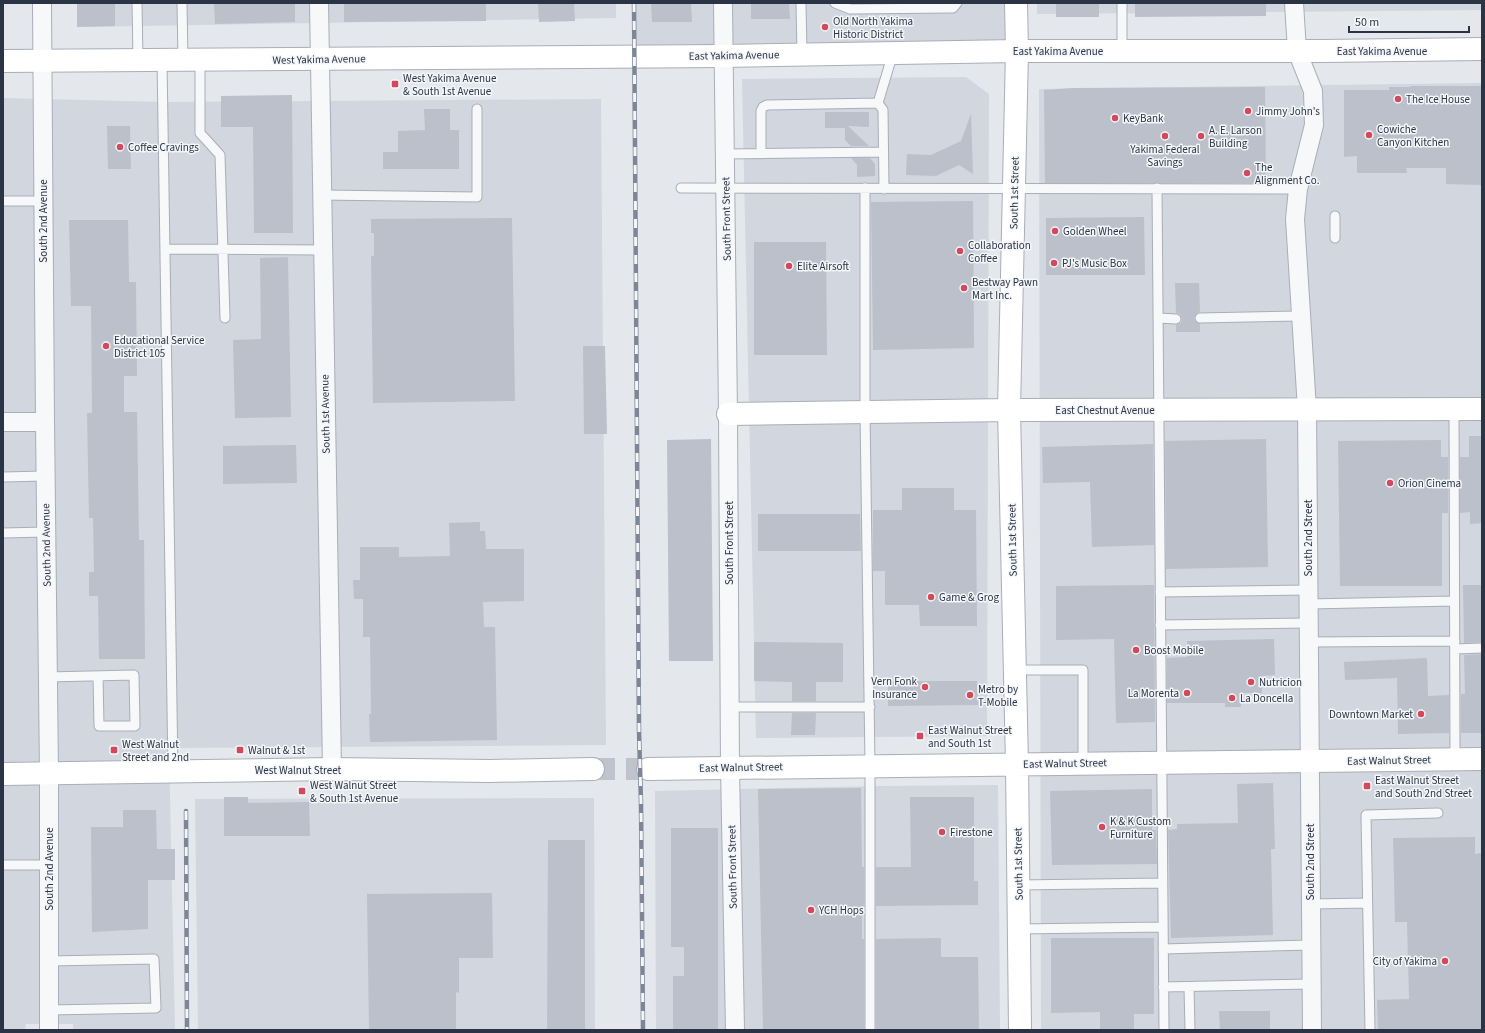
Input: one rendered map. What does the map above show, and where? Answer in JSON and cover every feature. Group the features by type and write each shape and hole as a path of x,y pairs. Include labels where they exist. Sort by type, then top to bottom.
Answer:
{"main road":[{"name":"South 1st Street","path":"1016,3 1017,51 1010,410 1017,764 1020,1030"},
{"name":"East Yakima Avenue","path":"634,56 1017,51 1298,51 1482,49"},
{"name":"West Yakima Avenue","path":"3,61 634,56"},
{"name":"East Chestnut Avenue","path":"728,414 1010,410 1482,409"},
{"name":"East Walnut Street","path":"648,769 1482,759"},
{"name":"West Walnut Street","path":"3,774 332,769 490,771 593,769"}],"street":[{"name":"South 2nd Avenue","path":"42,3 44,422 49,774 49,1030"},
{"name":"South 1st Avenue","path":"319,3 321,195 332,769"},
{"name":"South Front Street","path":"723,3 728,414 729,707 735,1030"},
{"name":"South 2nd Street","path":"1294,3 1298,51 1313,91 1314,125 1298,189 1296,223 1306,409 1312,1030"},
{"path":"3,422 44,422"}],"lane":[{"path":"137,3 138,60"},
{"path":"173,771 165,249 182,60 182,3"},
{"path":"801,3 802,54"},
{"path":"836,3 850,9 856,6 953,8 957,3"},
{"path":"1122,3 1122,51"},
{"path":"878,103 893,53"},
{"path":"182,60 200,134 220,155 225,318"},
{"path":"878,103 883,110 884,188"},
{"path":"761,154 761,111 763,107 878,103"},
{"path":"321,195 477,196 478,109"},
{"path":"725,154 883,152"},
{"path":"681,188 1298,189"},
{"path":"865,188 865,412 870,707 870,1030"},
{"path":"1157,188 1164,1030"},
{"path":"3,201 43,201"},
{"path":"1335,216 1335,238"},
{"path":"165,249 322,250"},
{"path":"1200,318 1301,316"},
{"path":"1158,318 1176,319"},
{"path":"1454,409 1455,760"},
{"path":"3,477 45,476"},
{"path":"3,533 46,532"},
{"path":"1160,592 1454,601"},
{"path":"1160,625 1308,623"},
{"path":"1309,642 1455,645 1482,648"},
{"path":"1015,670 1083,670 1083,763"},
{"path":"47,677 134,675 135,726 99,726 98,676"},
{"path":"729,707 870,707"},
{"path":"1370,1030 1366,815 1438,813"},
{"path":"3,865 49,865"},
{"path":"1018,885 1162,882"},
{"path":"1311,904 1368,903"},
{"path":"1019,929 1163,927"},
{"path":"1163,948 1311,945"},
{"path":"49,961 154,959 156,1008 49,1010"},
{"path":"1163,987 1311,984"},
{"path":"1189,987 1190,1030"}],"shaded area":[{"path":"79,3 616,3 616,18 80,27"},
{"name":"Old North Yakima Historic District","path":"634,3 1015,3 1017,51 634,56"},
{"path":"1037,3 1482,3 1482,10 1037,14"},
{"path":"966,77 989,94 987,736 756,738 742,79"},
{"path":"1482,83 1482,1030 1041,1030 1039,89"},
{"path":"3,98 164,102 601,99 606,745 169,748 175,1030 73,1030 73,1024 26,1024 25,1030 3,1030"},
{"path":"998,785 1000,1030 656,1030 655,791"},
{"path":"594,798 595,1030 198,1030 195,799"}],"building":[{"path":"77,3 115,3 115,26 77,27"},
{"path":"214,3 295,3 295,22 215,24"},
{"path":"344,3 486,3 486,21 344,22"},
{"path":"538,3 574,3 575,21 539,22"},
{"path":"651,3 691,3 692,22 652,22"},
{"path":"751,3 789,3 790,19 751,19"},
{"path":"1056,3 1099,3 1099,17 1056,17"},
{"path":"1135,3 1266,3 1266,16 1135,17"},
{"path":"1482,86 1482,185 1446,184 1446,168 1406,168 1407,173 1357,173 1357,156 1344,157 1344,90 1389,90 1389,87"},
{"path":"1265,87 1266,183 1045,183 1044,90 1073,88"},
{"path":"292,95 293,233 254,233 253,127 221,127 221,96"},
{"path":"424,109 450,109 450,130 459,130 459,169 383,169 383,152 398,152 398,131 425,130"},
{"path":"825,112 869,112 869,127 848,126 869,146 851,146 845,140 845,128 825,128"},
{"path":"971,114 973,174 959,165 936,176 906,175 907,154 931,155 961,141"},
{"path":"107,126 130,126 131,169 108,169"},
{"path":"851,158 870,158 875,164 875,176 857,177 857,165"},
{"path":"973,201 974,348 873,350 871,202"},
{"path":"1144,217 1145,275 1046,275 1046,218"},
{"path":"512,218 515,401 373,403 371,256 374,256 374,233 371,233 371,219"},
{"path":"69,220 128,220 129,282 136,282 137,376 124,376 124,412 137,412 139,540 144,540 145,659 99,659 98,596 89,596 89,572 94,572 93,518 89,518 87,413 92,413 91,306 71,306"},
{"path":"754,242 826,242 827,355 754,355"},
{"path":"288,257 291,417 235,418 233,340 261,339 260,258"},
{"path":"1175,283 1199,283 1200,312 1197,313 1194,318 1195,321 1200,324 1200,332 1176,332 1176,325 1181,323 1182,319 1180,314 1176,313"},
{"path":"583,346 605,346 607,434 584,434"},
{"path":"1469,436 1482,436 1482,523 1470,524 1470,512 1460,513 1460,457 1469,457"},
{"path":"711,439 713,661 669,661 667,440"},
{"path":"1266,439 1268,567 1166,569 1165,441"},
{"path":"1441,440 1441,457 1448,457 1448,513 1442,513 1442,586 1340,586 1338,441"},
{"path":"1153,444 1154,545 1092,547 1090,482 1043,483 1042,447"},
{"path":"296,445 297,483 223,484 223,446"},
{"path":"902,488 954,488 954,510 976,510 977,626 920,626 919,605 885,605 885,571 873,571 873,510 902,510"},
{"path":"758,514 860,514 861,551 758,551"},
{"path":"480,522 480,531 485,531 486,549 524,549 524,601 483,602 484,627 495,627 497,740 370,742 370,637 363,637 363,599 354,599 353,580 360,580 360,547 399,547 399,557 450,556 449,523"},
{"path":"1154,585 1155,722 1116,723 1114,639 1056,640 1056,586"},
{"path":"1463,585 1482,585 1482,642 1464,643"},
{"path":"1274,639 1275,675 1262,676 1262,693 1241,693 1241,707 1225,707 1225,703 1167,703 1167,658 1187,657 1187,641"},
{"path":"754,642 843,643 843,682 816,682 816,701 792,701 792,682 754,681"},
{"path":"1482,654 1482,733 1461,733 1461,694 1465,694 1464,655"},
{"path":"1427,658 1428,696 1449,695 1449,733 1398,734 1397,678 1345,680 1344,662"},
{"path":"888,681 977,681 978,705 888,706"},
{"path":"792,713 816,713 815,735 791,735"},
{"path":"1273,783 1275,849 1271,849 1273,935 1171,938 1168,830 1177,829 1177,824 1238,823 1237,784"},
{"name":"YCH Hops","path":"861,788 862,867 864,867 862,939 864,939 864,1030 763,1030 758,789"},
{"name":"K & K Custom Furniture","path":"1152,789 1152,830 1156,830 1157,864 1052,865 1050,791"},
{"path":"224,797 248,797 248,803 309,802 310,836 224,836"},
{"name":"Firestone","path":"910,797 974,797 974,881 978,881 978,905 876,906 876,867 911,867"},
{"path":"123,810 156,810 157,849 175,849 175,880 148,880 148,929 92,932 91,827 123,827"},
{"path":"671,828 718,828 718,1030 673,1030 673,976 684,976 684,947 671,947"},
{"name":"City of Yakima","path":"1475,837 1475,854 1482,853 1482,1030 1378,1030 1377,1000 1409,999 1407,922 1395,922 1393,838"},
{"path":"548,840 585,840 585,1030 547,1030"},
{"path":"492,893 493,958 459,958 459,993 456,992 456,1030 369,1030 367,894"},
{"path":"941,938 941,957 978,957 979,1030 876,1030 876,939"},
{"path":"1051,938 1154,938 1154,1014 1134,1014 1134,1030 1100,1030 1100,1012 1051,1013"},
{"path":"1219,1011 1270,1011 1270,1030 1220,1030"}],"tunnel":[{"path":"593,769 648,769"}],"railway":[{"path":"634,3 639,730 643,1030"},
{"path":"186,811 187,1030"}],"place":[{"name":"Old North Yakima Historic District","path":"825,27"},
{"name":"West Yakima Avenue & South 1st Avenue","path":"395,84"},
{"name":"The Ice House","path":"1398,99"},
{"name":"Jimmy John's","path":"1248,111"},
{"name":"KeyBank","path":"1115,118"},
{"name":"Cowiche Canyon Kitchen","path":"1369,135"},
{"name":"Yakima Federal Savings","path":"1165,136"},
{"name":"A. E. Larson Building","path":"1201,136"},
{"name":"Coffee Cravings","path":"120,147"},
{"name":"The Alignment Co.","path":"1247,173"},
{"name":"Golden Wheel","path":"1055,231"},
{"name":"Collaboration Coffee","path":"960,251"},
{"name":"PJ's Music Box","path":"1054,263"},
{"name":"Elite Airsoft","path":"789,266"},
{"name":"Bestway Pawn Mart Inc.","path":"964,288"},
{"name":"Educational Service District 105","path":"106,346"},
{"name":"Orion Cinema","path":"1390,483"},
{"name":"Game & Grog","path":"931,597"},
{"name":"Boost Mobile","path":"1136,650"},
{"name":"Nutricion","path":"1251,682"},
{"name":"Vern Fonk Insurance","path":"925,687"},
{"name":"La Morenta","path":"1187,693"},
{"name":"Metro by T-Mobile","path":"970,695"},
{"name":"La Doncella","path":"1232,698"},
{"name":"Downtown Market","path":"1421,714"},
{"name":"East Walnut Street and South 1st","path":"920,736"},
{"name":"West Walnut Street and 2nd","path":"114,750"},
{"name":"Walnut & 1st","path":"240,750"},
{"name":"East Walnut Street and South 2nd Street","path":"1367,786"},
{"name":"West Walnut Street & South 1st Avenue","path":"302,791"},
{"name":"K & K Custom Furniture","path":"1102,827"},
{"name":"Firestone","path":"942,832"},
{"name":"YCH Hops","path":"811,910"},
{"name":"City of Yakima","path":"1445,961"}]}
